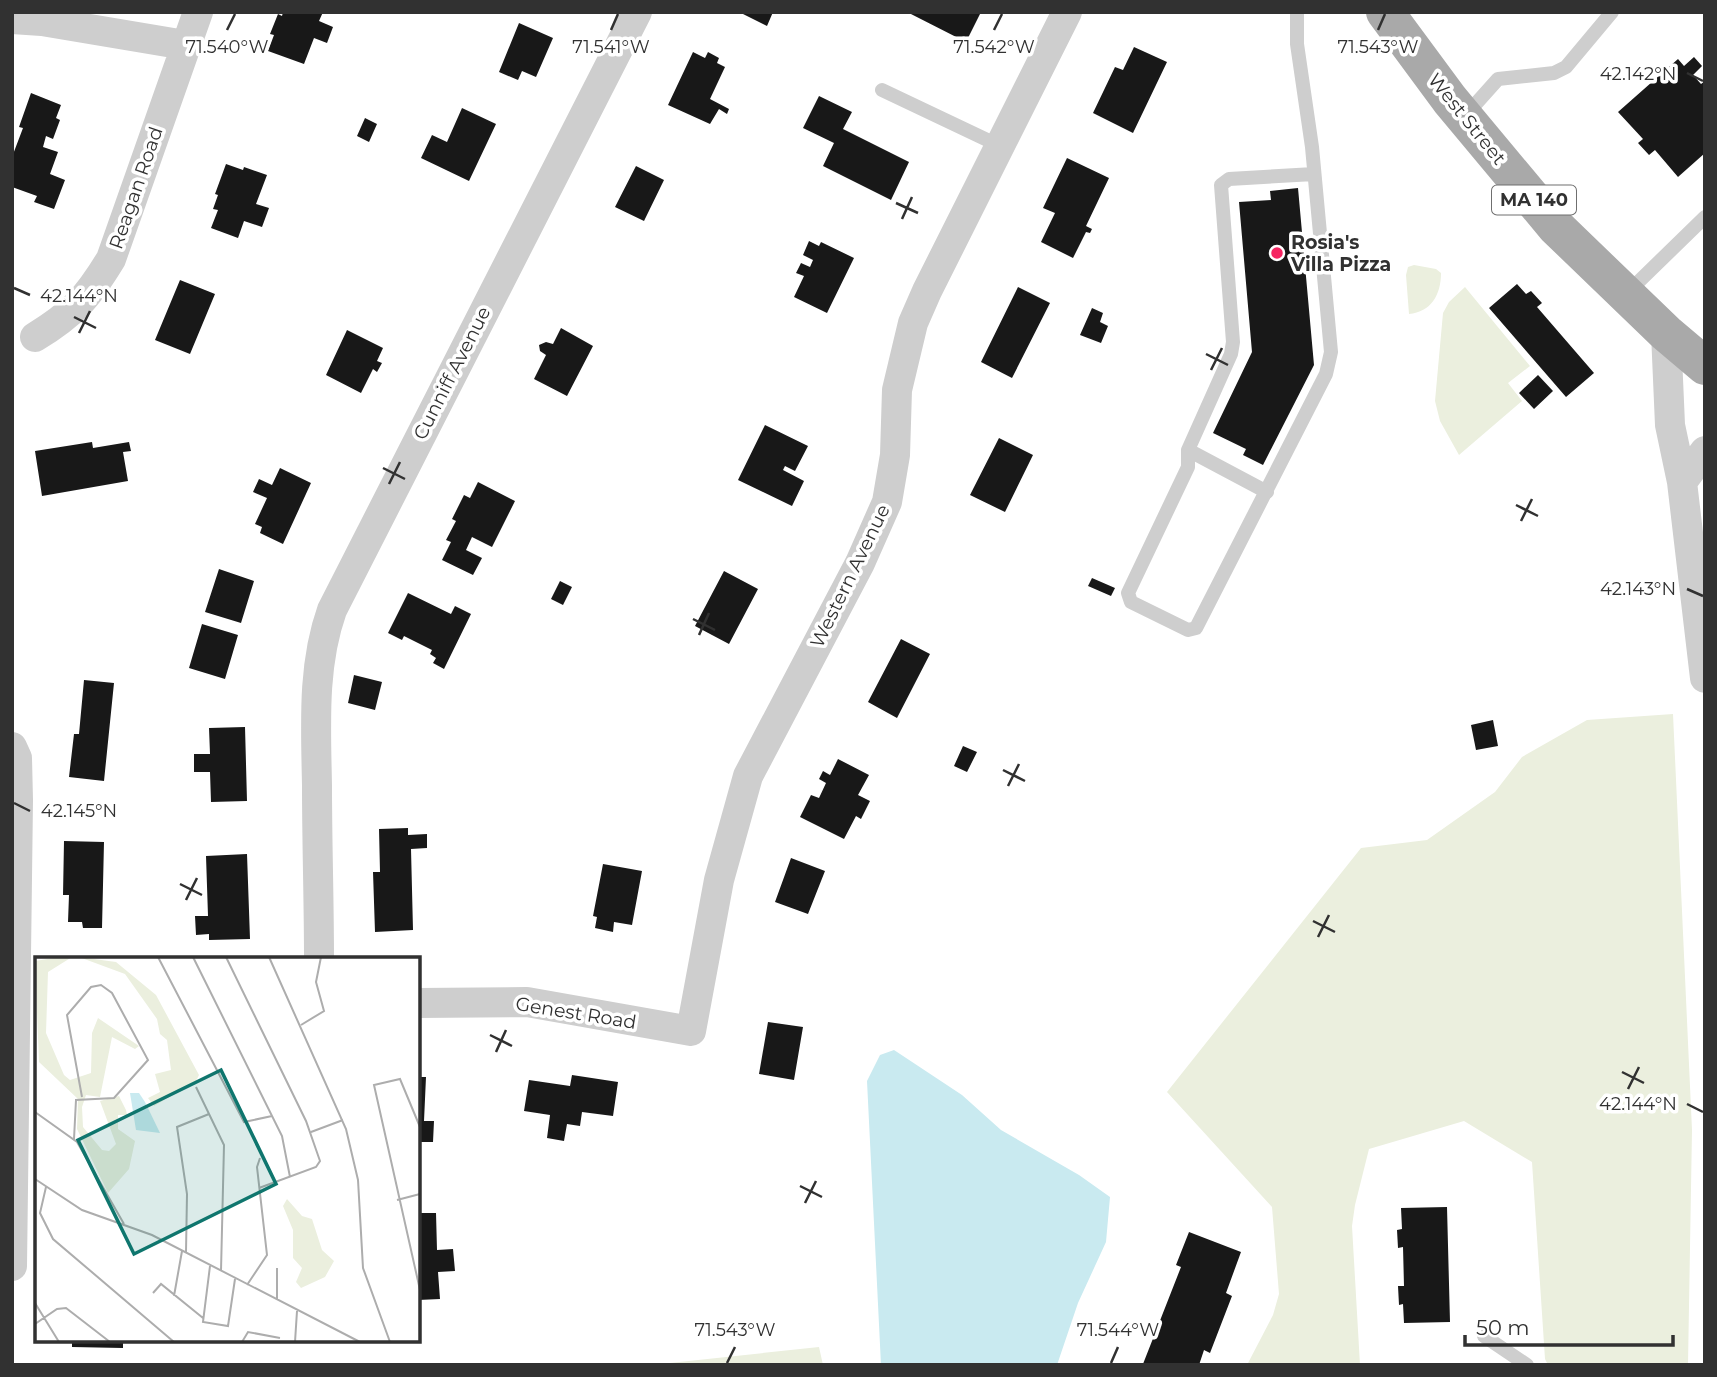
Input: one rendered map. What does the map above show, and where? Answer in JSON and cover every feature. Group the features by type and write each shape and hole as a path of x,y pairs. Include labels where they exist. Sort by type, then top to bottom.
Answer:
{"main road":[{"name":"West Street","path":"1385,12 1464,117 1556,226 1705,366"}],"street":[{"name":"Reagan Road","path":"35,337 72,312 94,287 111,259 198,12"},
{"name":"Cunniff Avenue","path":"319,957 316,721 318,668 326,627 338,597 637,12"},
{"name":"Western Avenue","path":"691,1031 719,880 748,776 860,563 887,502 895,455 897,390 913,323 1068,12"},
{"path":"12,19 42,21 185,45"},
{"path":"1666,332 1670,425 1682,482 1705,678"},
{"path":"1682,482 1705,450"},
{"path":"12,747 17,758 19,800 12,1266"},
{"name":"Genest Road","path":"420,1003 527,1002 691,1031"}],"lane":[{"path":"1297,12 1297,44 1314,174 1331,352 1326,374 1267,492 1196,628 1188,630 1131,602 1128,593 1188,467 1188,450 1231,354 1233,342 1221,185 1229,179 1314,174"},
{"path":"1464,117 1498,79 1554,73 1566,67 1612,12"},
{"path":"882,90 1000,146"},
{"path":"1626,294 1705,217"},
{"path":"1188,450 1267,492"},
{"path":"1484,1336 1527,1365"}],"green space":[{"path":"1414,265 1436,269 1441,273 1441,281 1437,295 1429,306 1409,314 1406,275 1408,267"},
{"path":"1465,287 1530,366 1508,383 1522,401 1459,455 1440,421 1435,401 1443,313 1449,302"},
{"path":"1673,714 1692,1130 1688,1365 1548,1365 1545,1359 1532,1162 1464,1121 1369,1149 1352,1226 1360,1365 1247,1365 1273,1315 1279,1294 1272,1207 1167,1092 1361,848 1427,840 1495,792 1522,757 1587,720"},
{"path":"819,1347 823,1365 651,1365"}],"water":[{"path":"894,1050 962,1095 1001,1130 1079,1175 1110,1197 1106,1242 1078,1303 1057,1365 881,1365 867,1081 880,1055"}],"building":[{"path":"283,12 323,12 319,21 333,27 327,43 314,38 304,64 268,51 274,35 270,34 278,14 282,16"},
{"path":"739,12 773,12 767,26"},
{"path":"907,12 981,12 966,42"},
{"path":"519,23 553,38 536,77 522,71 518,80 499,72"},
{"path":"1134,47 1167,62 1133,133 1093,113 1115,67 1123,70"},
{"path":"693,52 705,58 708,52 719,58 717,63 725,67 710,99 729,109 727,114 719,109 710,124 668,105"},
{"path":"1694,57 1702,66 1693,75 1701,84 1705,81 1705,153 1678,177 1655,150 1649,155 1638,143 1643,139 1618,112 1678,59 1684,66"},
{"path":"31,93 61,105 56,118 60,120 53,139 46,136 43,147 58,152 50,174 65,180 54,209 34,202 37,196 12,187 12,157 23,128 19,127"},
{"path":"819,96 852,112 843,129 909,162 891,200 823,166 834,143 803,128"},
{"path":"462,108 496,124 469,181 421,158 432,135 447,142"},
{"path":"365,118 377,124 369,142 357,136"},
{"path":"1067,158 1109,178 1086,226 1092,229 1090,233 1086,232 1073,258 1041,242 1055,213 1043,208"},
{"path":"226,164 267,175 256,204 269,208 262,227 244,221 238,238 211,228 218,210 213,209 218,195 215,194"},
{"path":"636,166 664,180 644,221 615,207"},
{"path":"1298,188 1314,365 1263,465 1243,455 1246,449 1213,433 1252,352 1239,202 1271,200 1270,191"},
{"path":"809,241 819,246 821,242 854,258 827,313 794,297 804,276 796,273 801,263 810,267 813,260 803,255"},
{"path":"180,280 215,294 190,354 155,340"},
{"path":"1517,284 1526,294 1531,291 1542,303 1537,307 1594,373 1566,397 1489,308"},
{"path":"1018,287 1050,303 1012,378 981,362"},
{"path":"1092,308 1103,313 1100,322 1108,326 1101,343 1080,335"},
{"path":"561,328 593,346 567,396 534,379 546,355 540,351 539,345 546,342 553,344"},
{"path":"347,330 383,348 377,361 382,363 377,372 373,369 361,393 326,375"},
{"path":"1538,375 1553,391 1534,409 1519,393"},
{"path":"765,425 808,446 795,471 785,466 783,470 804,481 792,506 738,480"},
{"path":"999,438 1033,455 1005,512 970,495"},
{"path":"92,442 93,448 129,442 131,451 123,452 128,481 42,496 35,451"},
{"path":"280,468 311,483 283,544 260,533 262,527 255,524 267,498 253,492 259,479 272,485"},
{"path":"478,482 515,501 492,547 472,537 466,550 482,558 473,575 442,560 451,542 446,540 456,521 452,519 464,495 470,498"},
{"path":"219,569 254,581 241,623 205,612"},
{"path":"724,571 758,589 729,644 695,626"},
{"path":"1092,578 1115,588 1111,596 1088,586"},
{"path":"560,581 572,587 563,605 551,599"},
{"path":"408,593 451,614 455,606 471,614 444,669 433,663 436,658 430,654 432,650 404,636 402,640 388,633"},
{"path":"202,624 238,635 225,679 189,668"},
{"path":"901,639 930,654 897,718 868,702"},
{"path":"354,675 382,682 375,710 348,703"},
{"path":"84,680 114,683 104,781 69,777 74,734 79,734"},
{"path":"1493,720 1498,746 1476,750 1471,725"},
{"path":"245,727 247,801 211,802 210,772 194,772 194,754 210,754 209,728"},
{"path":"963,746 977,752 967,772 954,766"},
{"path":"838,759 869,775 858,795 870,801 861,819 856,816 844,839 800,817 811,795 819,798 826,783 819,779 823,771 830,775"},
{"path":"408,828 408,835 427,834 427,848 411,849 413,930 375,932 373,872 380,872 379,829"},
{"path":"64,841 104,842 102,928 83,928 82,922 68,922 69,895 63,895"},
{"path":"247,854 250,939 209,940 209,934 196,935 195,916 208,916 206,856"},
{"path":"791,858 825,871 808,914 775,902"},
{"path":"603,864 642,871 632,925 614,922 613,932 595,928 597,917 593,916"},
{"path":"768,1022 803,1027 794,1080 759,1074"},
{"path":"572,1075 618,1082 613,1116 582,1112 580,1126 567,1124 564,1141 547,1138 550,1115 524,1111 529,1080 570,1086"},
{"path":"420,1077 426,1077 424,1121 434,1121 433,1142 420,1142"},
{"path":"1447,1207 1450,1322 1404,1323 1398,1286 1404,1286 1403,1247 1398,1248 1397,1230 1402,1229 1401,1208"},
{"path":"420,1213 436,1213 437,1250 453,1249 455,1271 438,1272 440,1299 420,1300"},
{"path":"1189,1232 1241,1252 1226,1293 1232,1296 1210,1353 1204,1350 1199,1365 1143,1364 1181,1267 1176,1265"},
{"path":"72,1342 123,1342 123,1348 72,1347"}],"place":[{"name":"Rosia's Villa Pizza","path":"1277,253"}]}
